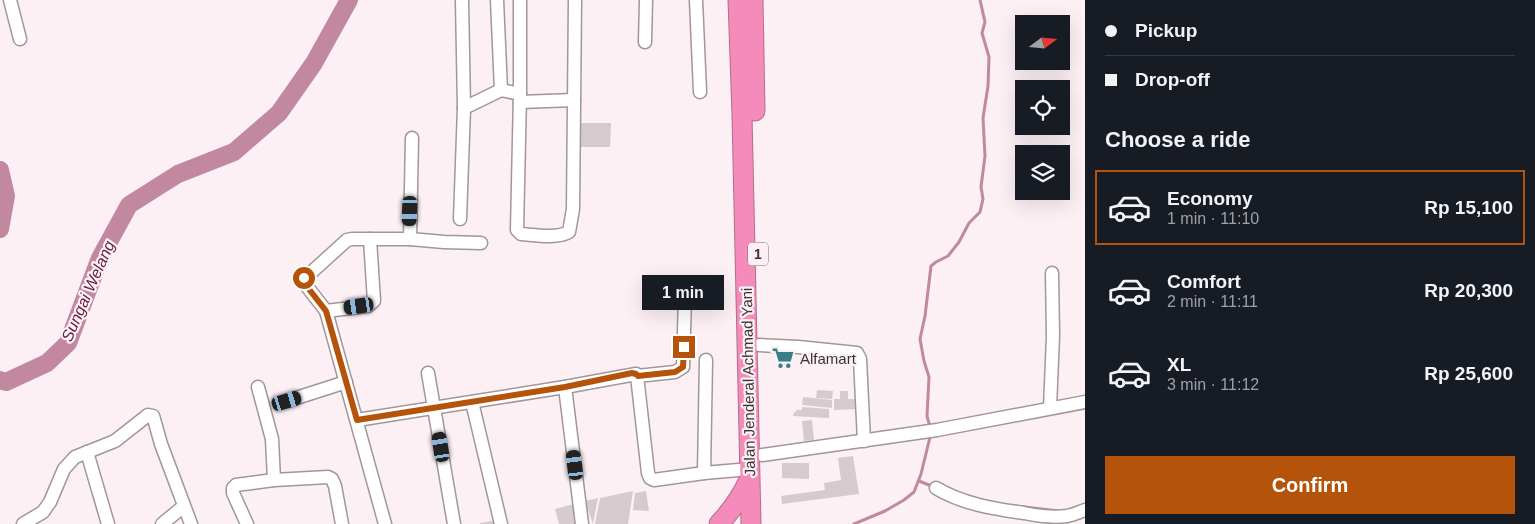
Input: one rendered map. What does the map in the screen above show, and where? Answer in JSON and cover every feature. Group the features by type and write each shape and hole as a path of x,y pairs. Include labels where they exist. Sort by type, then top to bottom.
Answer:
{"highway":[{"name":"Jalan Jenderal Achmad Yani","path":"738,0 751,524"},
{"name":"Jalan Jenderal Achmad Yani","path":"753,0 762,454 761,519"},
{"path":"719,524 733,509 750,474"}],"street":[{"path":"10,0 20,39"},
{"path":"460,219 464,108 462,0"},
{"path":"497,0 500,90"},
{"path":"520,0 517,230 521,234 555,236 564,235 569,232 572,216 575,0"},
{"path":"645,42 646,0"},
{"path":"696,0 700,92"},
{"path":"464,108 500,90 520,98 574,100"},
{"path":"410,239 412,138"},
{"path":"326,311 368,306 374,301 370,239"},
{"path":"385,524 326,311 305,284 304,278 347,240 410,239 481,243"},
{"path":"1050,408 1053,336 1052,273"},
{"path":"357,420 565,387 632,373 638,376 675,372 683,367 685,296"},
{"path":"759,345 798,346 857,353 860,359 864,441"},
{"path":"704,473 706,360"},
{"path":"428,373 454,524"},
{"path":"638,376 650,478 654,480 704,473 750,474"},
{"path":"287,401 346,382"},
{"path":"258,387 272,439 274,480"},
{"path":"565,387 582,524"},
{"path":"472,402 501,524"},
{"path":"762,454 931,431 1085,402"},
{"path":"23,524 43,512 50,502 64,469 75,457 115,441 148,415 153,416 161,444 191,524"},
{"path":"87,452 108,524"},
{"path":"247,524 234,498 233,488 236,485 274,480 328,477 332,479 335,486 342,524"},
{"path":"936,488 959,500 1046,520 1067,520 1085,510"},
{"path":"162,524 184,506"},
{"path":"1002,510 1002,524"}],"building":[{"path":"581,123 611,123 610,147 581,147"},
{"path":"817,390 833,391 832,399 816,398"},
{"path":"840,391 848,391 848,399 858,399 859,409 834,410 834,399 840,399"},
{"path":"803,397 832,400 832,408 802,405"},
{"path":"802,407 829,409 829,418 793,416 796,410 802,410"},
{"path":"812,420 814,440 804,441 802,421"},
{"path":"853,456 859,494 782,504 781,496 825,490 824,483 841,480 838,458"},
{"path":"782,463 809,463 809,479 782,478"},
{"path":"633,491 628,524 595,524 600,498"},
{"path":"646,491 649,511 633,510 635,493"},
{"path":"598,498 593,524 585,501"},
{"path":"578,503 579,524 559,524 555,509"},
{"path":"497,520 498,524 480,524 480,523"}],"waterway":[{"name":"Sungai Welang","path":"0,380 6,382 47,363 68,343 100,258 129,205 178,174 234,152 279,113 314,63 349,0"},
{"path":"930,427 927,416 929,377 920,339 925,316 931,266 948,256 959,242 969,223 980,212 983,199 981,187 985,156 983,118 988,86 989,57 982,33 985,22 980,0"},
{"name":"Sungai Welang","path":"0,170 6,196 0,229"},
{"path":"854,524 885,511 914,492 921,474 931,433"},
{"path":"919,481 934,487"},
{"path":"1015,506 1059,511"}],"place":[{"name":"Alfamart","path":"783,358"}],"route":[{"path":"304,278 303,281 326,311 357,420 565,387 632,373 638,376 675,372 683,367 684,347"}]}
